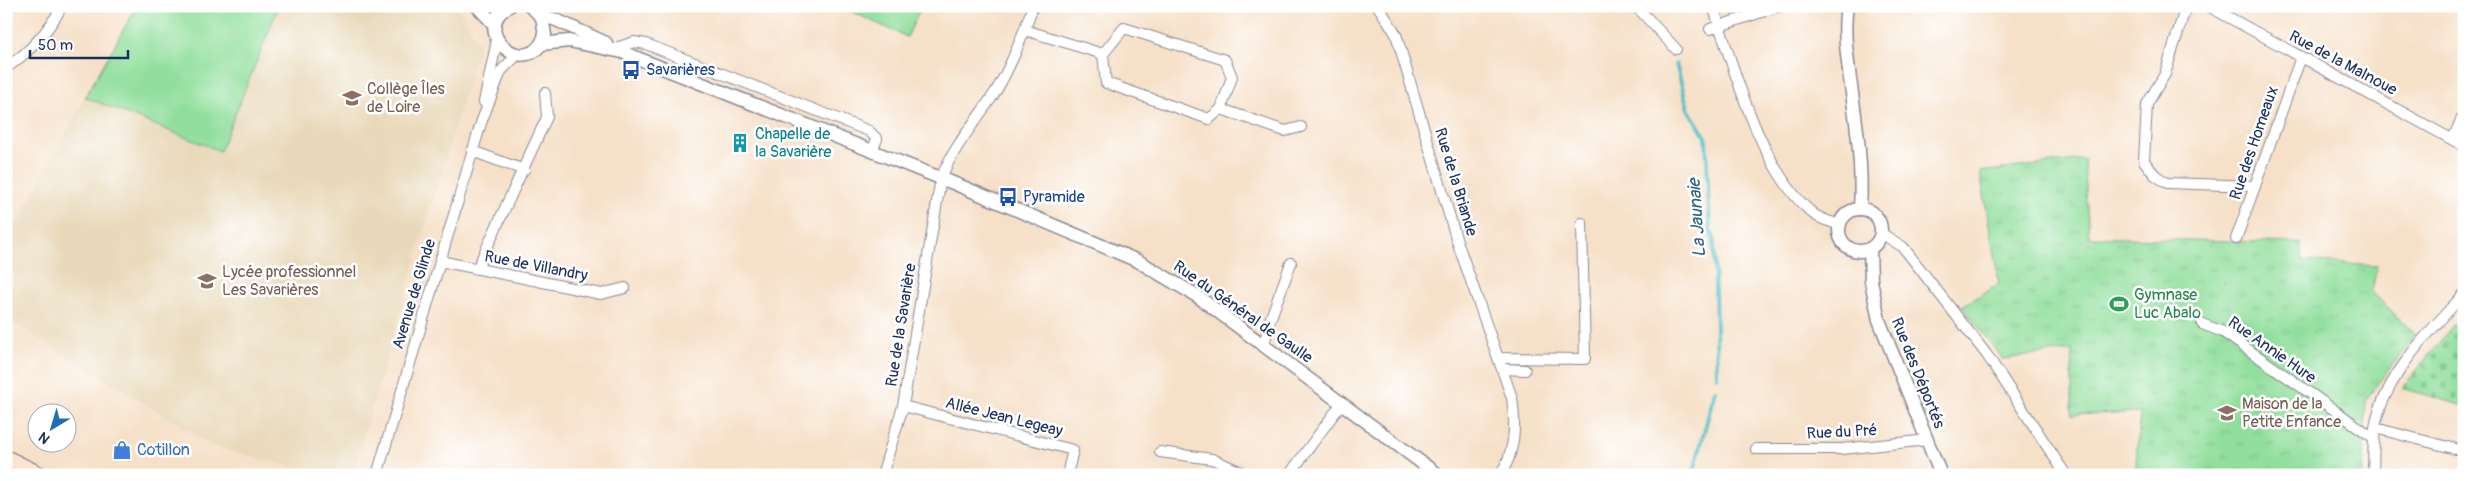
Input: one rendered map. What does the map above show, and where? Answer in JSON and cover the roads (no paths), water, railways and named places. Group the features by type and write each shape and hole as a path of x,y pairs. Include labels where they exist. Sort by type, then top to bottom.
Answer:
{"main road":[{"path":"6,458 38,474"},
{"path":"6,464 38,474"}],"street":[{"path":"6,68 28,53 52,25 62,6"},
{"path":"477,6 495,26"},
{"name":"Rue de la Savarière","path":"882,475 903,406 940,178 948,159 997,90 1025,30 1033,6"},
{"name":"Rue de la Briande","path":"1378,6 1396,34 1456,238 1503,369 1516,420 1513,442 1505,467 1500,475"},
{"path":"1636,6 1676,49"},
{"path":"1713,6 1714,27 1744,99 1781,177 1792,194 1813,214 1839,225"},
{"path":"1714,27 1780,6"},
{"path":"1847,6 1845,34 1855,117 1861,190 1860,209"},
{"path":"2186,6 2166,74 2147,104 2144,161 2155,175 2167,184 2254,186"},
{"name":"Rue de la Malnoue","path":"2208,6 2464,146"},
{"path":"506,7 499,15 495,26 497,40 507,50 518,54"},
{"path":"540,11 545,30 541,44"},
{"name":"Rue du Général de Gaulle","path":"540,11 619,50 940,178 1138,261 1197,296 1438,475"},
{"path":"1124,28 1225,60 1232,77 1221,109 1210,119 1106,83 1103,54 1124,28"},
{"path":"1025,30 1103,54"},
{"name":"Avenue de Glinde","path":"377,475 480,123 497,40"},
{"name":"Rue du Général de Gaulle","path":"518,54 530,52 541,44 569,41 619,50 634,42 646,44 869,131 877,139 872,151"},
{"name":"Avenue de Glinde","path":"480,123 501,71 518,54"},
{"name":"Rue des Homeaux","path":"2236,240 2301,58"},
{"path":"477,269 547,117 545,93"},
{"path":"1221,109 1285,131 1302,127"},
{"path":"2453,139 2464,113"},
{"path":"472,151 524,170"},
{"path":"1860,209 1876,216 1881,233 1878,242 1870,249 1853,251 1842,243 1838,232 1839,225 1845,214 1860,209"},
{"path":"1499,358 1585,359 1582,223"},
{"path":"1881,233 1902,247 1987,355 2066,475"},
{"name":"Rue des Déportés","path":"1870,249 1871,281 1879,320 1941,475"},
{"name":"Rue des Déportés","path":"1853,251 1871,281"},
{"name":"Rue de Villandry","path":"440,261 601,294 625,288"},
{"path":"1264,345 1270,320 1291,263"},
{"path":"2373,475 2378,413 2390,387 2410,355 2464,294"},
{"name":"Rue Annie Hure","path":"2202,324 2223,332 2375,433"},
{"path":"1503,369 1525,370"},
{"path":"1289,475 1342,403"},
{"name":"Allée Jean Legeay","path":"903,406 1073,450 1067,475"},
{"path":"2375,433 2460,450 2464,454"},
{"name":"Rue du Pré","path":"1756,449 1842,449 1928,440"},
{"path":"1160,452 1212,459 1248,475"}],"waterway":[{"name":"La Jaunaie","path":"1676,64 1688,109 1706,137 1710,231 1714,238 1717,377"},
{"name":"La Jaunaie","path":"1693,475 1715,390"}],"place":[{"name":"Savarières","path":"631,70"},
{"name":"Collège Îles de Loire","path":"352,98"},
{"name":"Chapelle de la Savarière","path":"740,143"},
{"name":"Pyramide","path":"1008,197"},
{"name":"Lycée professionnel Les Savarières","path":"207,281"},
{"name":"Gymnase Luc Abalo","path":"2119,304"},
{"name":"Maison de la Petite Enfance","path":"2227,413"},
{"name":"Cotillon","path":"122,450"}]}
